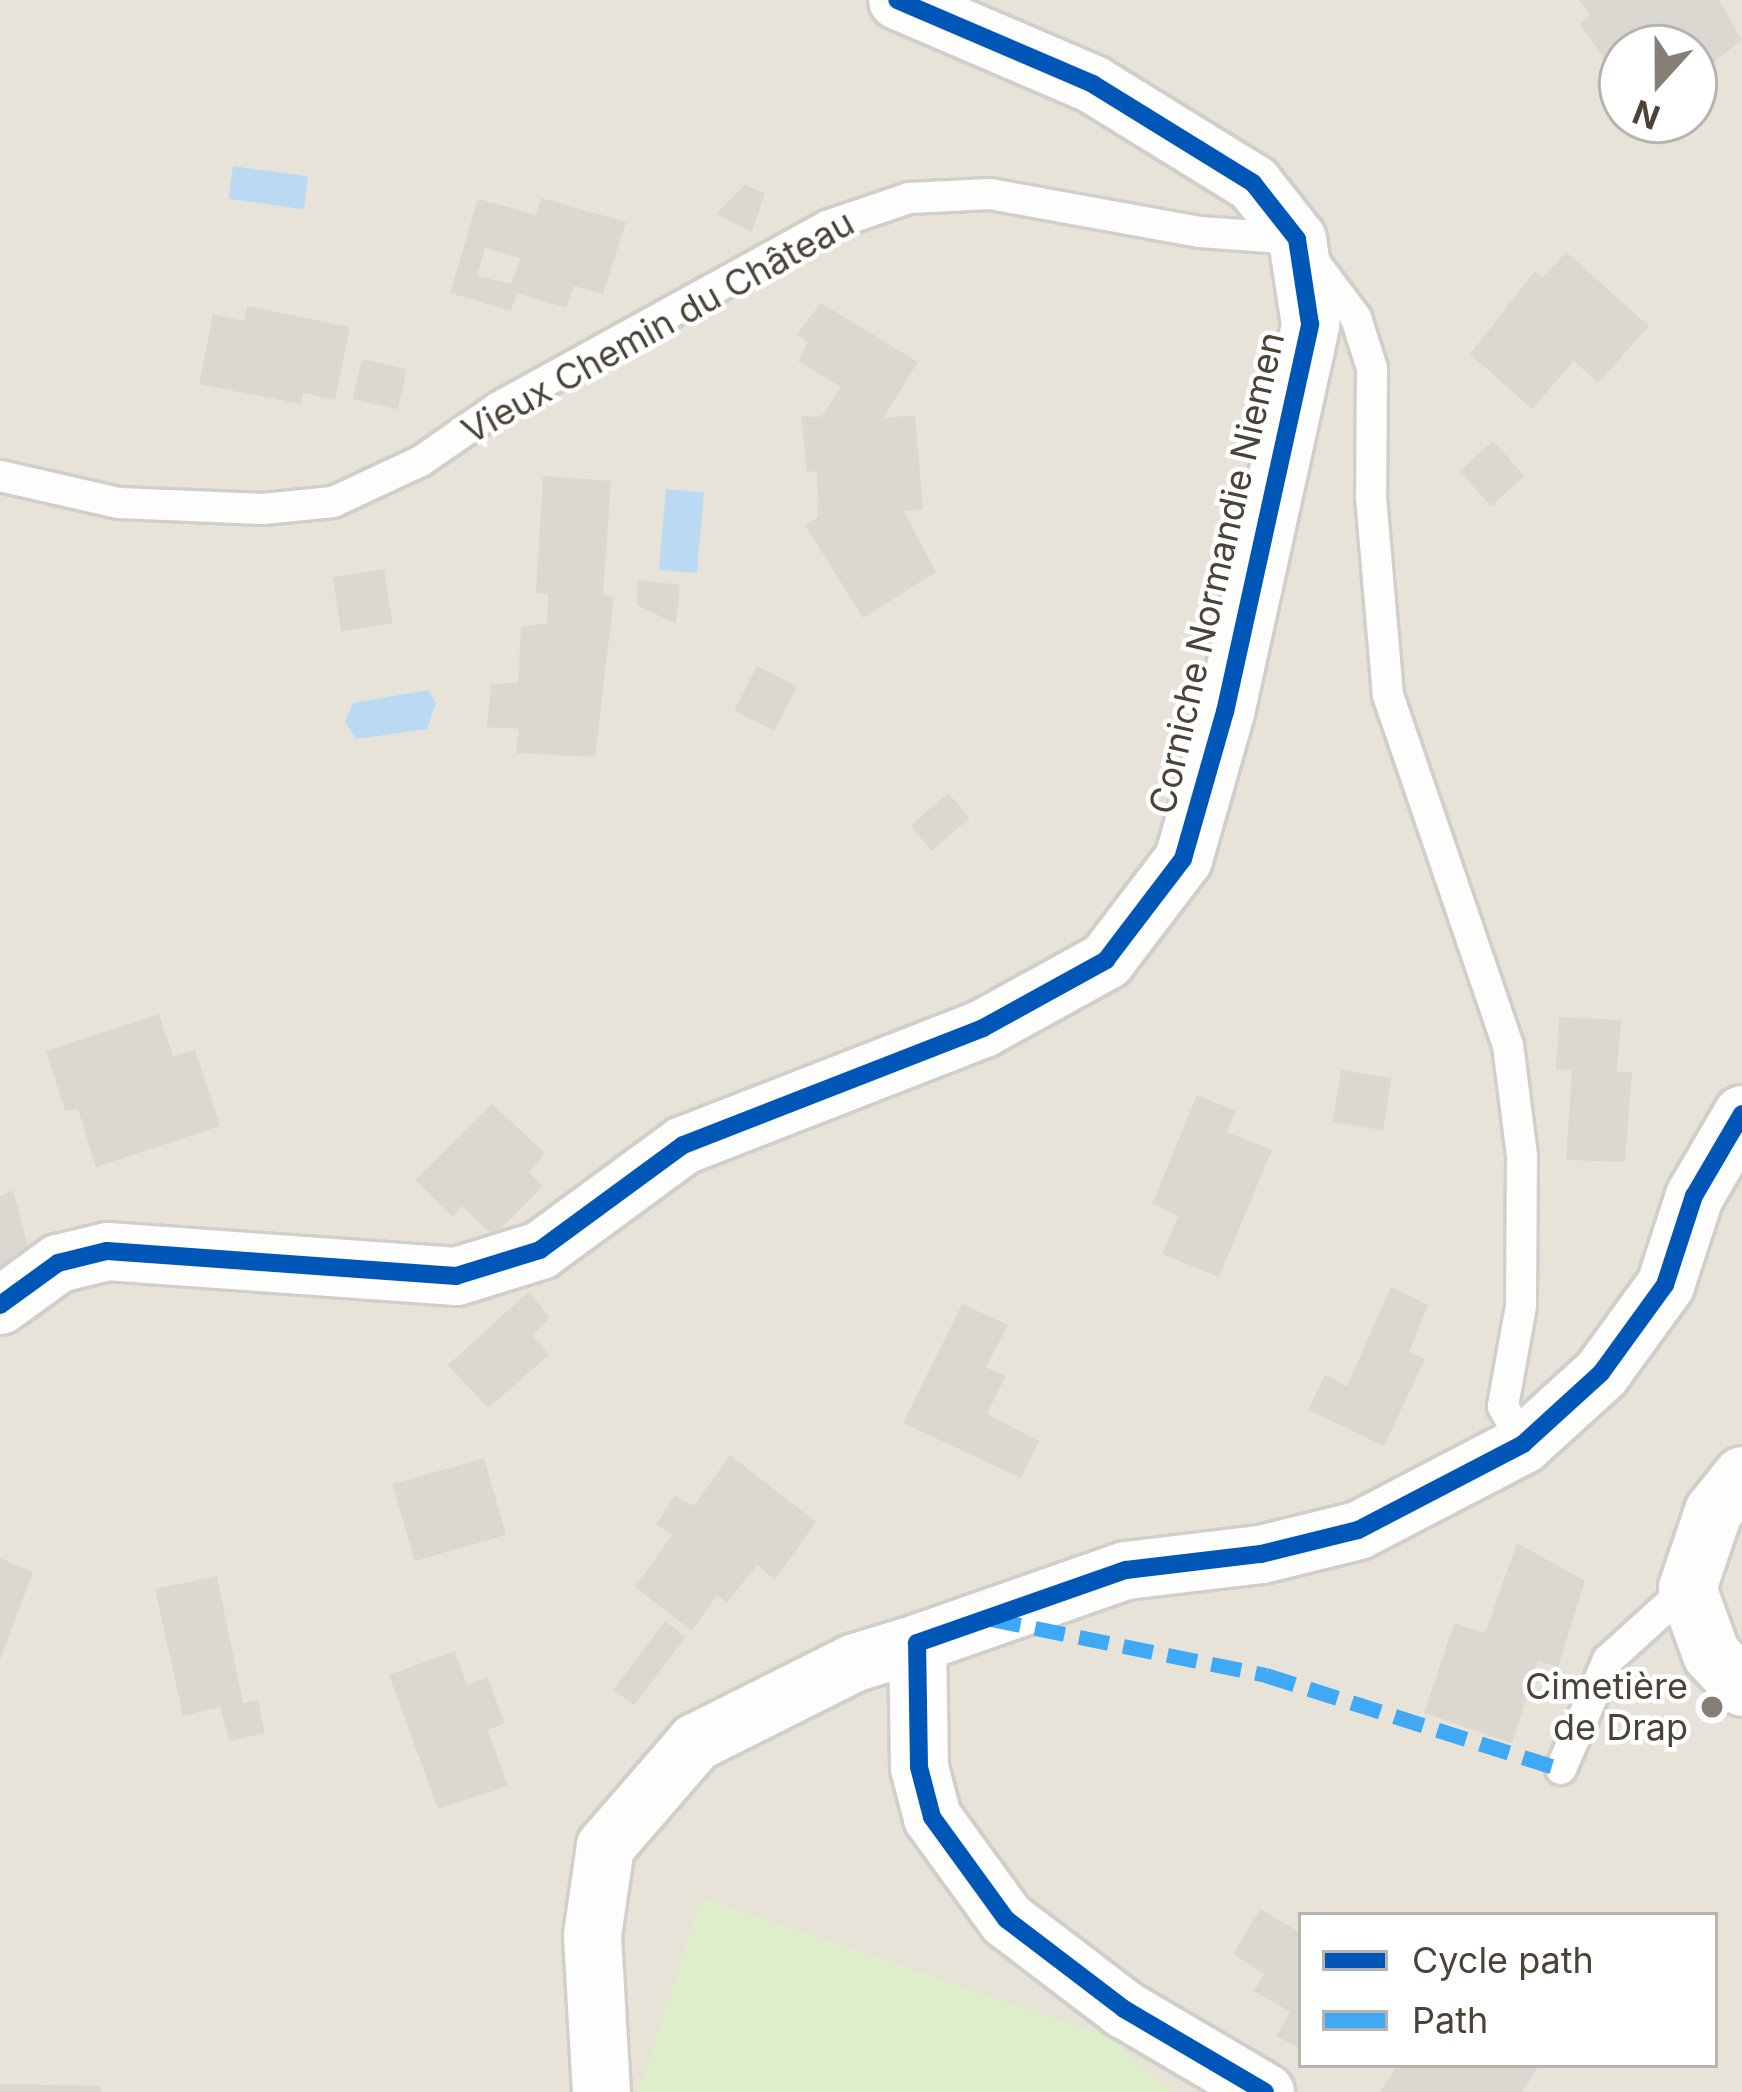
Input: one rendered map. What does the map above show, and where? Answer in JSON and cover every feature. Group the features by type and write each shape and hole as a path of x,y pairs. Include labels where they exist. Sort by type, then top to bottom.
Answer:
{"street":[{"name":"Corniche Normandie Niemen","path":"0,1306 58,1263 107,1251 456,1276 540,1250 682,1145 983,1028 1106,960 1183,859 1225,712 1310,324 1297,239 1253,183 1093,85 897,0"},
{"path":"601,2092 592,1935 605,1846 695,1742 855,1662 1126,1570 1262,1554 1358,1530 1523,1444 1601,1373 1665,1285 1694,1196 1742,1114"},
{"path":"1742,1475 1713,1510 1687,1588 1711,1654 1742,1687"},
{"path":"917,1642 920,1767 932,1816 1006,1919 1124,2009 1265,2092"}],"lane":[{"name":"Vieux Chemin du Château","path":"0,476 118,502 263,509 333,502 422,461 499,407 826,226 909,198 990,194 1200,232 1297,239"},
{"path":"1297,239 1347,303 1372,368 1371,497 1388,695 1508,1045 1522,1156 1521,1306 1503,1406 1523,1444"},
{"path":"1561,1769 1608,1660 1652,1611 1687,1588"}],"shaded area":[{"path":"0,0 1742,0 1742,2092 0,2092"}],"green space":[{"path":"702,1897 1106,2036 1174,2092 638,2092"}],"water":[{"path":"233,166 308,177 304,209 228,199"},
{"path":"666,489 704,492 697,573 659,570"},
{"path":"428,690 436,704 427,729 356,739 345,722 353,703"}],"building":[{"path":"1579,0 1719,0 1742,40 1718,58 1718,24 1598,24 1598,49 1580,25 1590,15"},
{"path":"745,185 765,193 752,232 716,214"},
{"path":"541,198 626,222 603,294 574,286 566,308 517,293 511,311 450,293 478,199 536,215","holes":["485,248 520,258 512,284 477,276"]},
{"path":"1566,252 1649,326 1598,383 1574,361 1532,409 1470,354 1535,271 1543,277"},
{"path":"821,303 918,362 883,418 915,415 923,509 904,511 936,572 863,618 805,525 818,517 817,471 807,472 801,416 821,417 841,387 798,361 808,342 797,334"},
{"path":"247,306 350,327 335,400 303,393 301,404 199,384 213,314 244,321"},
{"path":"362,359 407,369 398,409 353,399"},
{"path":"1493,441 1524,476 1491,506 1460,471"},
{"path":"543,476 611,481 603,595 614,597 595,757 516,753 519,729 487,727 491,684 518,683 521,627 547,623 548,594 536,593"},
{"path":"384,569 393,623 341,631 333,577"},
{"path":"638,580 680,585 676,624 637,605"},
{"path":"757,666 797,686 774,731 734,711"},
{"path":"948,793 970,818 932,851 910,826"},
{"path":"159,1014 173,1056 195,1050 220,1126 96,1167 78,1109 65,1111 46,1051"},
{"path":"1559,1017 1621,1020 1617,1072 1632,1072 1625,1162 1566,1160 1572,1070 1556,1069"},
{"path":"1341,1070 1391,1078 1383,1130 1333,1122"},
{"path":"1197,1095 1236,1111 1227,1132 1272,1150 1219,1277 1162,1254 1178,1216 1152,1204"},
{"path":"492,1104 545,1153 529,1172 543,1186 493,1236 462,1206 453,1217 415,1180"},
{"path":"13,1190 29,1250 0,1284 0,1196"},
{"path":"1391,1287 1428,1305 1409,1352 1425,1359 1384,1446 1308,1410 1325,1375 1347,1386"},
{"path":"528,1292 550,1317 532,1335 549,1355 488,1408 448,1365"},
{"path":"962,1304 1008,1325 986,1367 1006,1376 987,1414 1039,1441 1021,1478 903,1423"},
{"path":"730,1455 816,1522 775,1580 757,1565 727,1603 717,1595 692,1631 635,1587 672,1535 656,1524 675,1496 694,1506"},
{"path":"484,1458 506,1535 415,1561 393,1484"},
{"path":"1517,1543 1585,1581 1558,1667 1538,1661 1512,1743 1424,1713 1454,1623 1485,1633"},
{"path":"0,1558 33,1572 0,1660"},
{"path":"217,1576 243,1703 258,1700 265,1733 229,1741 220,1707 183,1716 155,1589"},
{"path":"665,1621 686,1637 634,1705 613,1690"},
{"path":"455,1651 467,1685 488,1677 504,1723 488,1730 508,1786 438,1809 389,1675"},
{"path":"1260,1909 1298,1931 1298,2047 1276,2036 1290,2012 1254,1991 1264,1974 1233,1954"},
{"path":"1396,2068 1538,2068 1522,2092 1380,2092"},
{"path":"0,2084 101,2086 101,2092 0,2092"}],"marked path":[{"path":"991,1619 1266,1675 1561,1769"}],"cycle path":[{"path":"0,1305 58,1263 107,1251 456,1276 540,1250 683,1145 983,1028 1106,960 1183,859 1225,712 1310,324 1297,239 1253,183 1093,84 897,0"},
{"path":"1265,2092 1124,2009 1006,1919 932,1817 919,1767 917,1643 1126,1570 1261,1554 1358,1530 1523,1444 1601,1373 1665,1285 1694,1196 1742,1114"}],"place":[{"name":"Cimetière de Drap","path":"1712,1707"}]}
